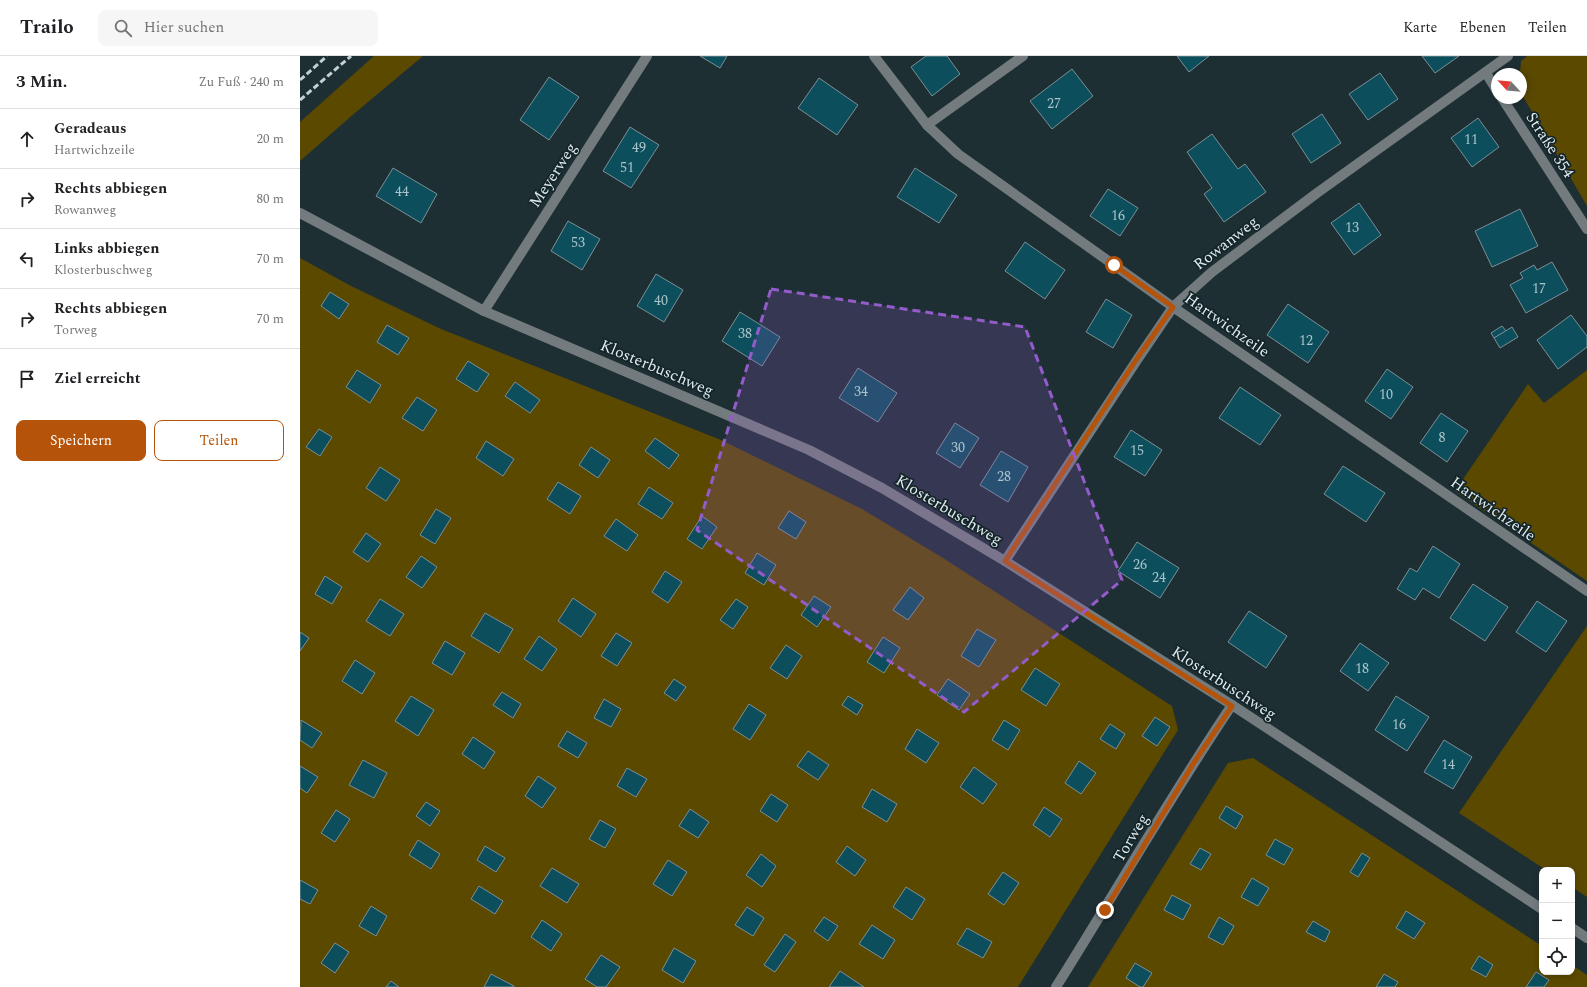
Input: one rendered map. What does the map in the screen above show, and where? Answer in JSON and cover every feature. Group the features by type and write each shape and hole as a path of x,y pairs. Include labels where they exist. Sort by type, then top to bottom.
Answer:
{"street":[{"name":"Meyerweg","path":"484,311 647,56"},
{"name":"Hartwichzeile","path":"874,56 927,125 958,154 1173,307 1587,591"},
{"path":"927,125 1023,56"},
{"name":"Rowanweg","path":"1005,561 1136,360 1173,307 1212,272 1317,193 1508,56"},
{"path":"1486,73 1491,81"},
{"name":"Straße 354","path":"1506,104 1587,230"},
{"name":"Klosterbuschweg","path":"300,213 484,311 809,450 882,488 1005,561 1232,706 1539,907"},
{"name":"Torweg","path":"1056,987 1105,910 1193,764 1232,706"},
{"path":"1575,930 1587,938"}],"highlighted area":[{"path":"771,289 1025,327 1122,580 964,712 697,530"}],"shaded area":[{"path":"374,56 423,56 300,161 300,122"},
{"path":"1527,56 1587,56 1587,206 1527,103 1527,68 1520,68 1521,61"},
{"path":"300,258 351,286 441,329 721,440 862,509 943,558 1172,706 1178,730 1018,987 300,987"},
{"path":"1587,370 1587,581 1455,491 1528,384 1544,403"},
{"path":"1587,626 1587,897 1575,889 1575,867 1541,867 1459,813"},
{"path":"1253,758 1539,944 1539,975 1575,975 1575,967 1587,975 1587,987 1088,987 1228,763"}],"building":[{"path":"700,56 727,56 720,68"},
{"path":"926,56 947,56 960,74 932,96 911,67"},
{"path":"1177,56 1209,56 1189,72"},
{"path":"1422,56 1459,56 1435,73"},
{"path":"1072,69 1093,96 1052,129 1030,101"},
{"path":"1380,73 1398,99 1368,120 1349,94"},
{"path":"549,77 579,97 549,140 520,120"},
{"path":"819,78 858,105 837,135 798,108"},
{"path":"1322,114 1341,143 1311,163 1292,134"},
{"path":"1478,118 1499,147 1472,167 1451,138"},
{"path":"630,127 659,145 631,188 603,171"},
{"path":"1212,134 1238,169 1245,164 1266,192 1224,222 1204,194 1212,188 1187,152"},
{"path":"393,168 437,194 421,223 376,196"},
{"path":"915,168 957,195 939,223 897,197"},
{"path":"1108,189 1138,208 1120,236 1090,216"},
{"path":"1359,203 1381,235 1354,255 1331,223"},
{"path":"1520,209 1538,246 1492,267 1475,231"},
{"path":"568,221 600,239 582,270 551,251"},
{"path":"1025,242 1065,270 1045,299 1005,271"},
{"path":"1552,262 1568,290 1526,313 1510,285 1523,278 1520,273 1534,265 1537,270"},
{"path":"656,274 683,290 664,322 637,306"},
{"path":"330,292 349,304 339,319 321,306"},
{"path":"1106,299 1132,315 1113,348 1086,332"},
{"path":"1288,304 1329,332 1308,363 1267,335"},
{"path":"740,312 780,337 762,366 722,341"},
{"path":"1571,315 1587,336 1587,347 1558,369 1537,340"},
{"path":"387,325 409,338 398,355 377,342"},
{"path":"1502,326 1506,331 1494,338 1491,333"},
{"path":"1512,327 1518,337 1500,348 1494,338"},
{"path":"468,361 489,374 477,392 456,379"},
{"path":"858,368 897,393 878,422 839,398"},
{"path":"1387,369 1413,387 1391,419 1365,401"},
{"path":"357,370 381,385 370,403 346,387"},
{"path":"515,382 540,400 530,413 505,396"},
{"path":"1240,387 1281,415 1260,445 1219,418"},
{"path":"417,397 437,410 423,431 402,418"},
{"path":"1441,413 1468,431 1447,462 1420,443"},
{"path":"955,423 979,438 960,468 936,453"},
{"path":"319,429 332,437 320,456 306,447"},
{"path":"1131,430 1162,450 1145,476 1114,457"},
{"path":"655,438 679,455 669,469 645,451"},
{"path":"486,441 514,459 503,476 476,458"},
{"path":"591,447 610,460 598,478 579,465"},
{"path":"1001,451 1028,467 1008,502 980,485"},
{"path":"1343,466 1385,493 1366,522 1324,494"},
{"path":"380,467 400,480 386,501 366,488"},
{"path":"558,482 581,496 570,514 547,499"},
{"path":"649,487 673,503 662,519 638,504"},
{"path":"436,509 451,518 435,544 420,535"},
{"path":"789,511 806,522 796,539 778,528"},
{"path":"702,516 717,527 702,549 687,539"},
{"path":"616,519 638,535 627,551 604,536"},
{"path":"366,533 381,544 368,562 353,552"},
{"path":"1137,542 1179,568 1160,598 1118,571"},
{"path":"1433,546 1460,564 1439,598 1423,588 1415,600 1397,589 1410,568 1417,572"},
{"path":"757,553 776,565 764,585 745,573"},
{"path":"421,556 437,567 422,588 406,577"},
{"path":"665,571 682,582 668,603 652,592"},
{"path":"325,576 342,587 332,604 315,594"},
{"path":"1473,584 1508,607 1485,641 1450,618"},
{"path":"910,587 924,598 908,620 893,610"},
{"path":"814,596 831,607 817,627 801,615"},
{"path":"573,598 596,614 581,637 558,621"},
{"path":"380,599 404,614 390,636 366,621"},
{"path":"736,599 748,607 733,629 720,620"},
{"path":"1537,601 1567,621 1546,652 1516,632"},
{"path":"1249,611 1287,636 1266,668 1228,642"},
{"path":"485,613 513,629 499,653 471,636"},
{"path":"977,629 996,640 979,667 961,656"},
{"path":"300,632 309,638 300,651"},
{"path":"616,633 632,643 617,666 601,656"},
{"path":"539,636 557,649 542,671 524,659"},
{"path":"883,637 900,648 884,673 867,662"},
{"path":"445,641 465,653 452,675 432,663"},
{"path":"1360,643 1389,663 1368,691 1340,671"},
{"path":"786,645 802,656 787,679 770,668"},
{"path":"355,660 375,673 362,694 342,681"},
{"path":"1035,668 1060,684 1046,706 1021,690"},
{"path":"674,679 686,687 676,701 664,693"},
{"path":"948,679 970,694 959,710 937,695"},
{"path":"502,692 521,704 513,718 493,705"},
{"path":"411,696 434,710 418,736 395,721"},
{"path":"848,696 863,705 857,715 842,705"},
{"path":"1396,696 1429,717 1407,751 1375,730"},
{"path":"604,699 621,709 611,727 594,718"},
{"path":"749,704 766,715 750,740 733,729"},
{"path":"1155,717 1170,727 1157,746 1142,736"},
{"path":"301,720 322,733 312,748 300,740"},
{"path":"1004,720 1020,730 1008,750 992,740"},
{"path":"1110,724 1125,734 1116,749 1100,739"},
{"path":"917,729 939,743 926,763 905,749"},
{"path":"567,731 587,743 578,758 558,746"},
{"path":"473,737 495,752 484,769 462,754"},
{"path":"1444,740 1472,757 1453,789 1424,772"},
{"path":"808,751 829,765 818,780 797,766"},
{"path":"363,760 387,773 374,798 349,785"},
{"path":"1079,761 1096,773 1081,794 1065,783"},
{"path":"300,766 318,777 307,793 300,788"},
{"path":"974,767 997,784 983,804 960,787"},
{"path":"627,768 647,779 636,797 617,786"},
{"path":"538,776 556,788 542,808 525,796"},
{"path":"872,789 897,804 887,822 862,807"},
{"path":"771,794 788,805 777,822 760,811"},
{"path":"426,802 440,811 430,826 416,816"},
{"path":"1226,806 1243,816 1236,829 1219,818"},
{"path":"1044,807 1062,819 1050,837 1033,825"},
{"path":"690,809 709,822 698,838 679,826"},
{"path":"336,810 350,819 335,842 321,833"},
{"path":"600,820 616,829 605,848 589,839"},
{"path":"1275,839 1293,849 1284,865 1266,855"},
{"path":"418,840 440,854 431,869 409,855"},
{"path":"485,846 505,858 496,872 477,860"},
{"path":"847,846 866,860 855,876 836,862"},
{"path":"1200,848 1211,854 1201,870 1190,864"},
{"path":"1362,853 1370,858 1358,877 1350,872"},
{"path":"761,854 776,866 762,887 746,875"},
{"path":"668,860 687,872 672,896 653,884"},
{"path":"552,868 579,884 567,903 540,886"},
{"path":"1003,872 1019,883 1004,905 988,894"},
{"path":"1252,878 1269,888 1258,906 1241,897"},
{"path":"300,880 318,890 310,904 300,899"},
{"path":"479,886 503,901 495,914 471,899"},
{"path":"906,887 925,899 912,920 893,907"},
{"path":"1172,895 1191,905 1183,920 1164,910"},
{"path":"371,906 387,916 376,936 359,926"},
{"path":"747,907 764,918 753,936 735,925"},
{"path":"1406,911 1425,923 1414,939 1396,928"},
{"path":"824,917 838,926 828,941 814,931"},
{"path":"1219,917 1234,926 1223,945 1208,937"},
{"path":"542,920 562,934 551,951 531,937"},
{"path":"1313,921 1330,931 1325,942 1306,932"},
{"path":"872,925 895,940 883,959 859,944"},
{"path":"967,928 992,942 983,958 957,944"},
{"path":"785,934 796,942 775,972 764,965"},
{"path":"335,943 349,952 335,973 321,963"},
{"path":"674,948 696,961 683,983 662,970"},
{"path":"601,955 620,967 606,987 597,987 585,979"},
{"path":"1479,956 1493,965 1486,977 1471,969"},
{"path":"1135,963 1152,973 1143,987 1140,987 1126,978"},
{"path":"840,971 864,987 829,987"},
{"path":"1536,972 1549,980 1544,987 1526,987"},
{"path":"491,974 514,986 514,987 484,987"},
{"path":"1384,974 1398,982 1395,987 1376,987"},
{"path":"391,981 399,987 386,987"}],"railway":[{"path":"300,80 327,56"},
{"path":"300,100 351,56"}],"route":[{"path":"1105,910 1193,764 1232,706 1005,561 1136,360 1173,307 1114,265"}]}
